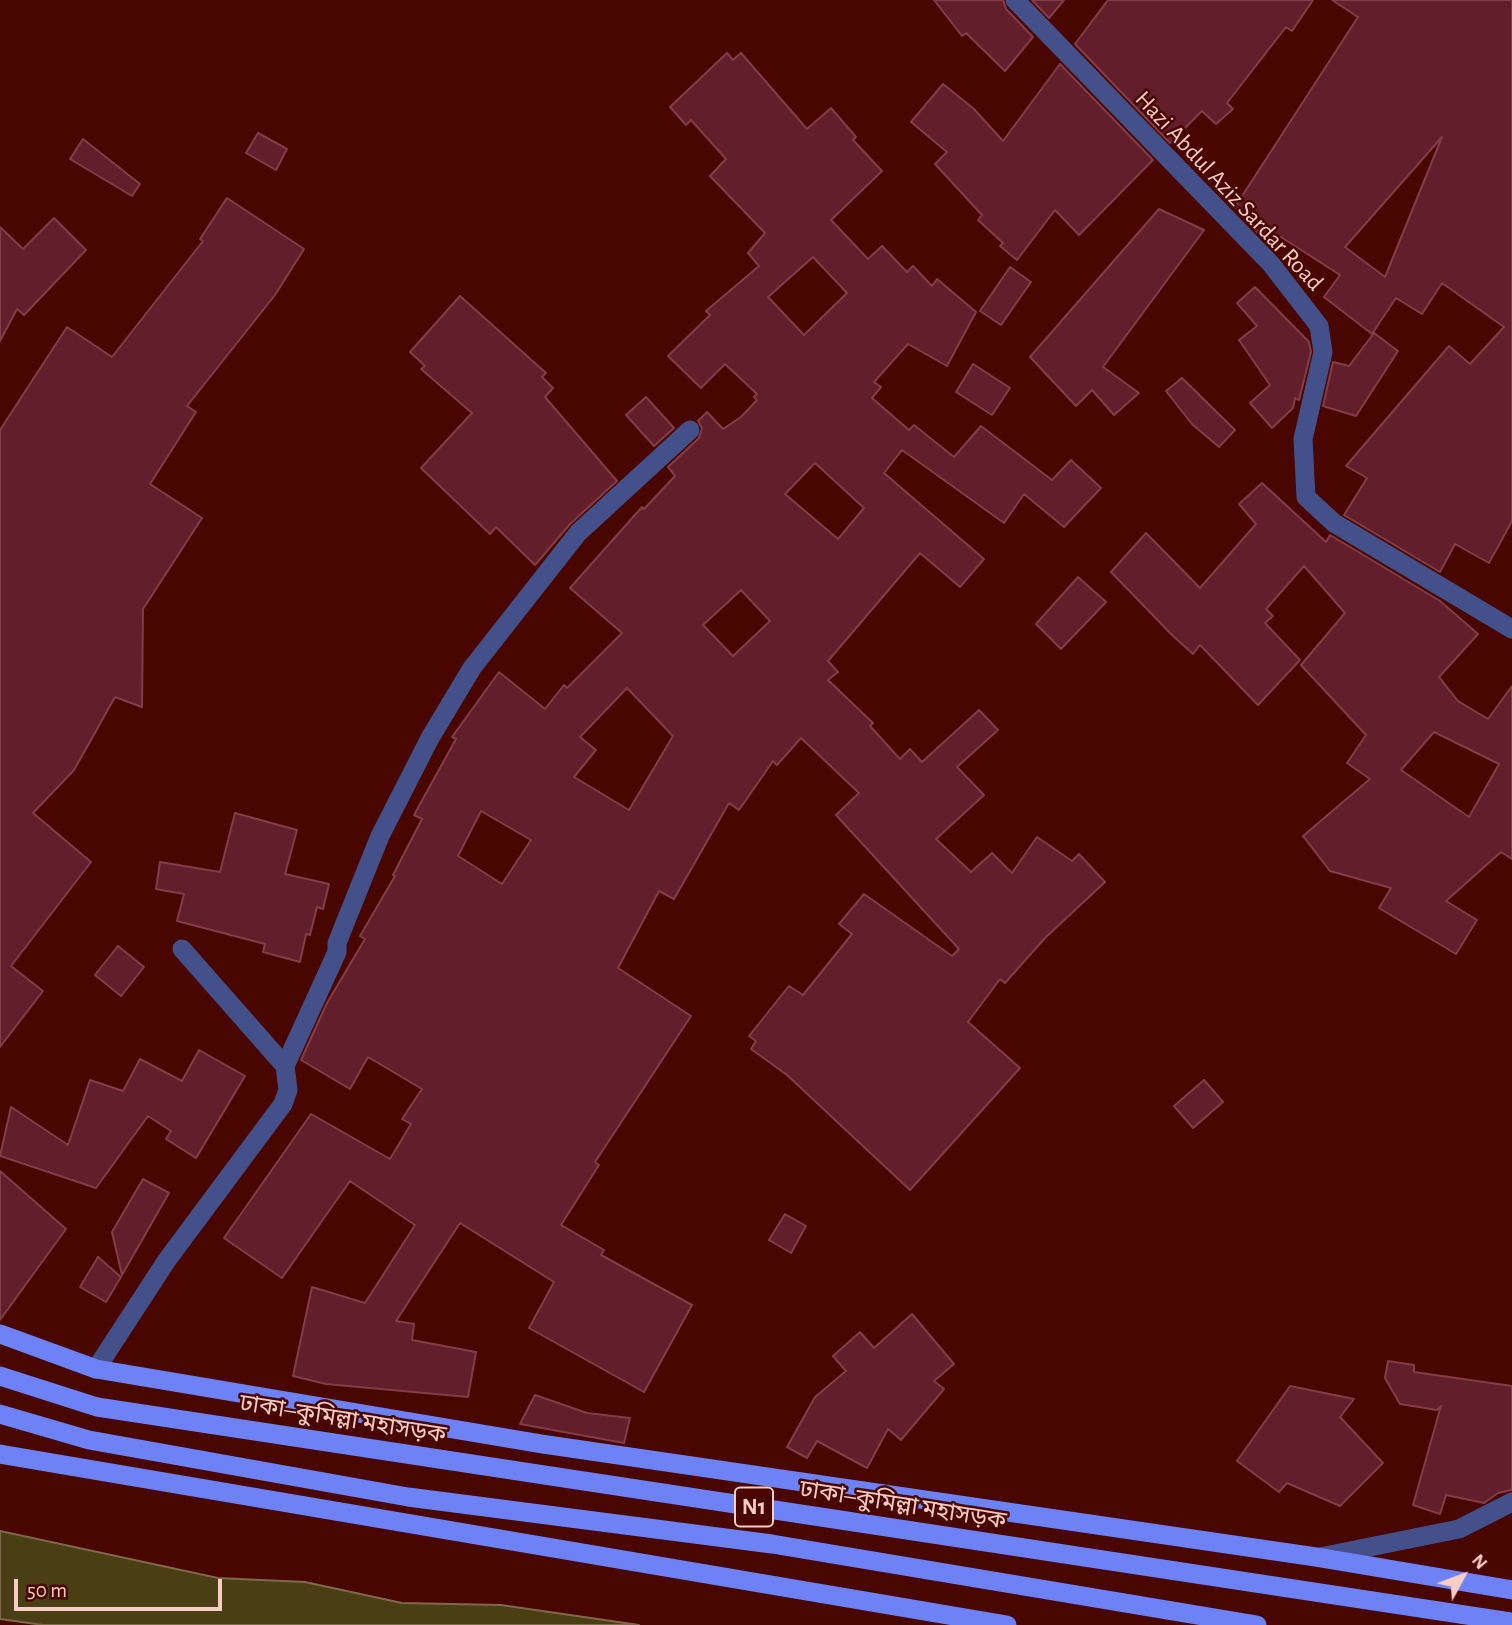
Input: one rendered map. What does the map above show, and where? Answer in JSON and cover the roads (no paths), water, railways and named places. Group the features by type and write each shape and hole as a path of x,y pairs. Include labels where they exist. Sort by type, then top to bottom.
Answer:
{"highway":[{"path":"0,1334 96,1369 542,1444 1316,1557 1512,1590"},
{"name":"ঢাকা–কুমিল্লা মহাসড়ক","path":"0,1376 97,1407 1512,1622"},
{"name":"N1","path":"0,1413 89,1440 408,1497 772,1544 1257,1625"},
{"path":"0,1454 1007,1625"}],"street":[{"name":"Hazi Abdul Aziz Sardar Road","path":"1015,0 1271,264 1319,326 1323,352 1303,439 1306,497 1334,523 1512,629"},
{"path":"96,1369 167,1260 282,1104 288,1090 285,1066 337,952 337,943 384,827 430,738 472,668 578,533 690,430"},
{"path":"181,949 285,1066"},
{"path":"1316,1557 1459,1530 1512,1502"}]}
